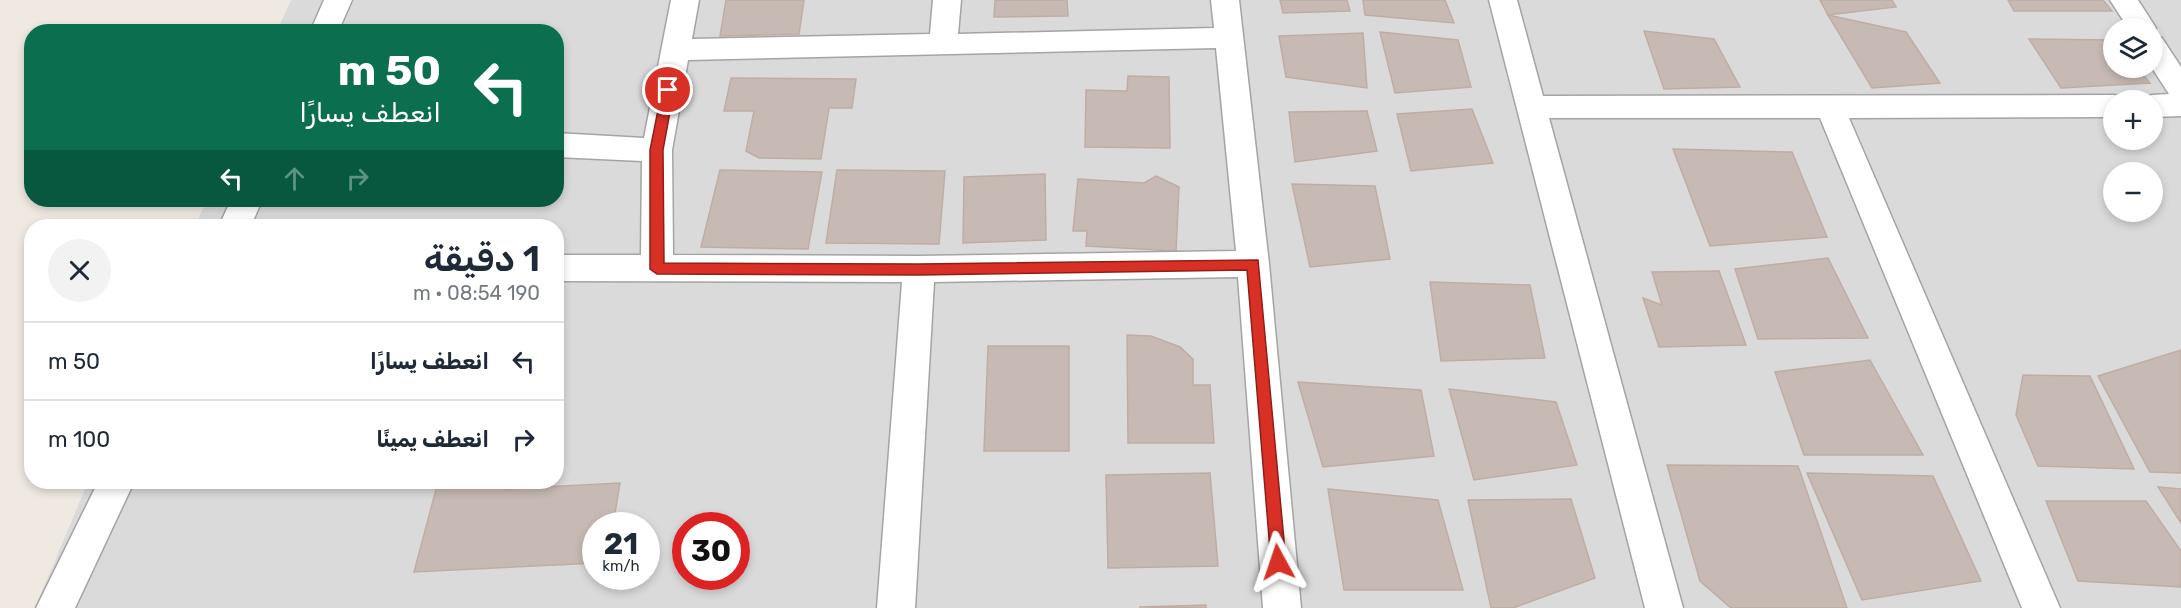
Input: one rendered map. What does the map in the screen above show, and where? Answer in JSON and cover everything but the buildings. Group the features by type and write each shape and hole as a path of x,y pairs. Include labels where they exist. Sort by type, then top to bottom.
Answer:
{"street":[{"path":"328,24 338,0"},
{"path":"657,269 657,150 685,0"},
{"path":"943,45 947,0"},
{"path":"1225,0 1253,264 1282,608"},
{"path":"1503,0 1664,608"},
{"path":"2124,0 2136,18"},
{"path":"675,50 1229,38"},
{"path":"2163,62 2181,90"},
{"path":"2163,106 2181,105"},
{"path":"1530,107 2103,106"},
{"path":"1830,107 2041,608"},
{"path":"564,146 657,150"},
{"path":"564,268 919,269 1253,264"},
{"path":"896,608 919,269"},
{"path":"55,608 113,489"}],"shaded area":[{"path":"291,0 2181,0 2181,608 35,608 85,489 564,489 564,219 198,219 204,207 564,207 564,24 280,24"}],"route":[{"path":"668,90 657,150 657,269 919,269 1253,264 1278,562"}]}
